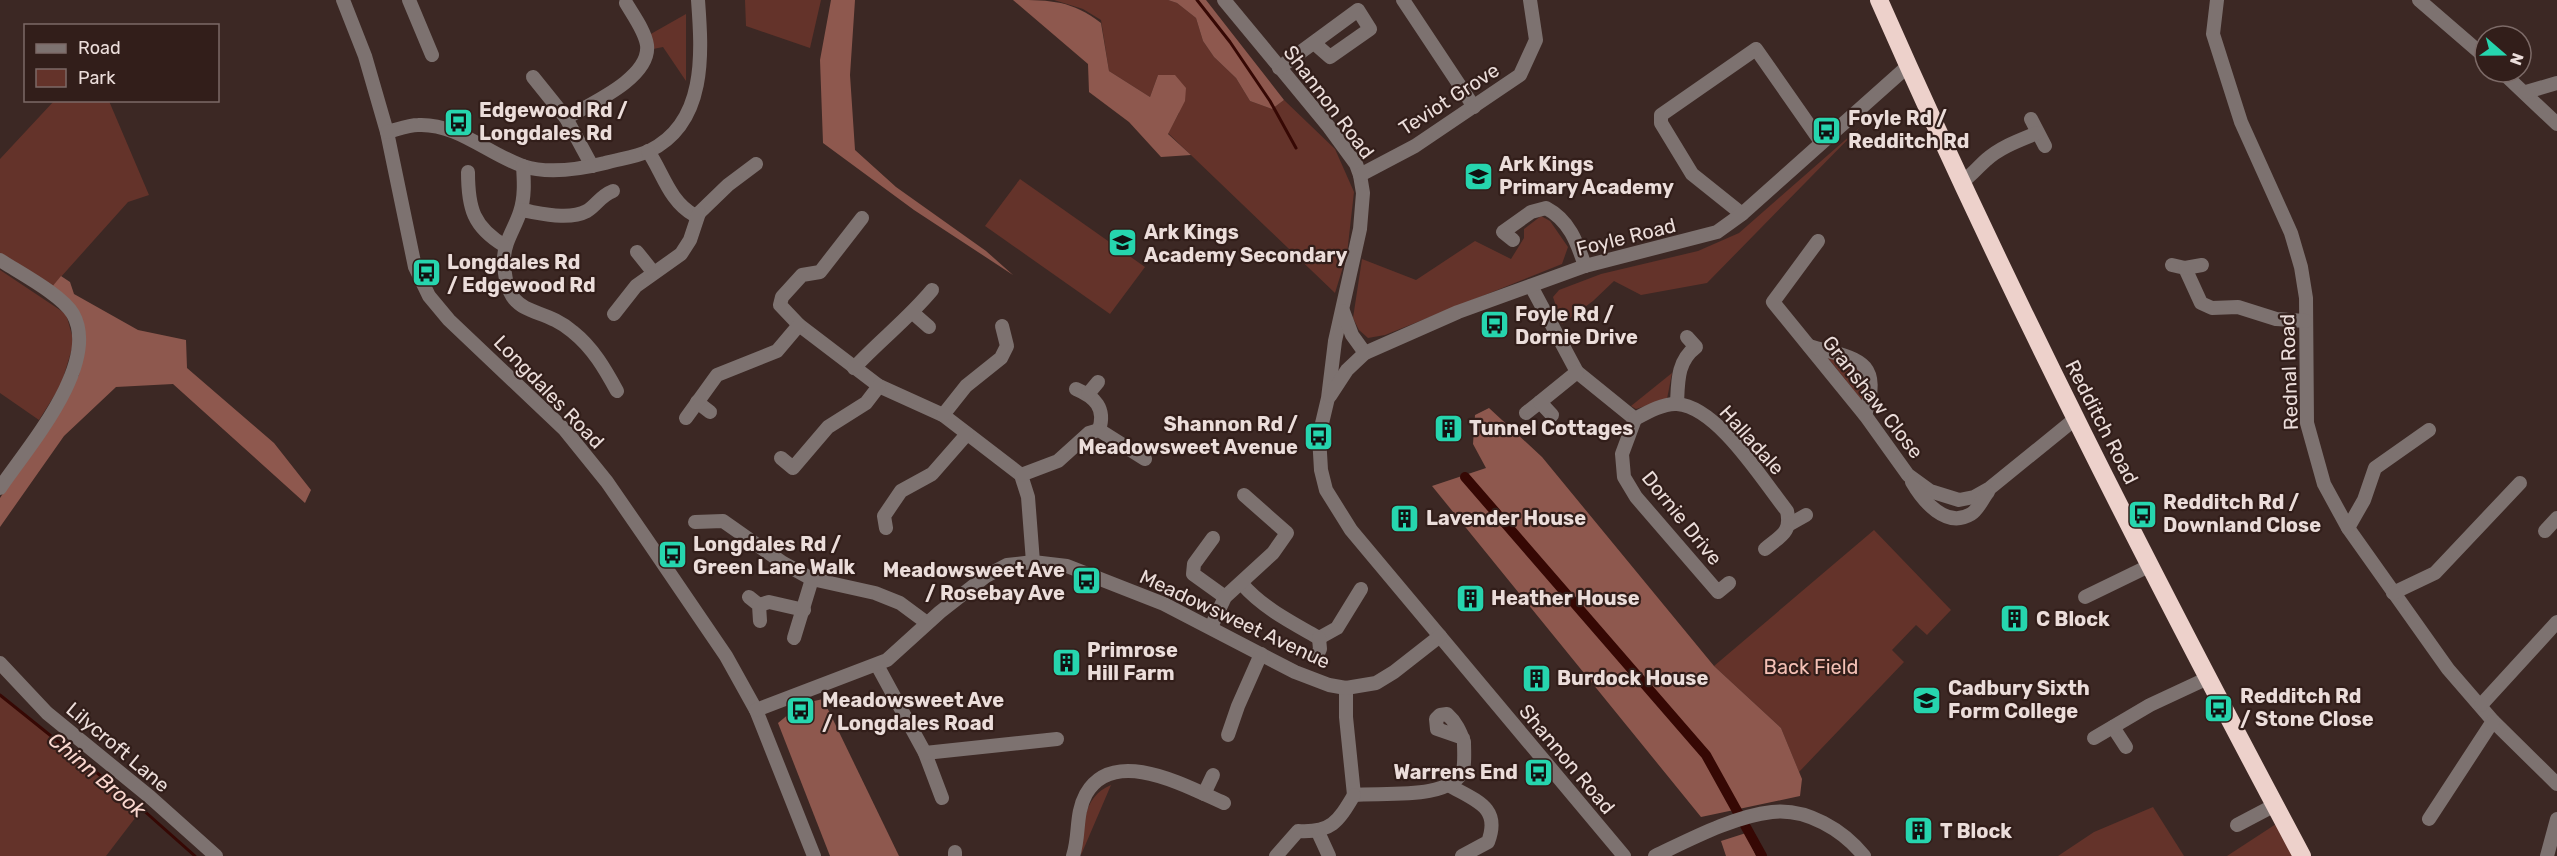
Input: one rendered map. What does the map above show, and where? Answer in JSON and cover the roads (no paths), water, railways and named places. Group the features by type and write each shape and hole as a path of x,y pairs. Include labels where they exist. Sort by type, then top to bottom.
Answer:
{"highway":[{"name":"Redditch Road","path":"1879,0 2000,268 2208,678 2302,856"}],"street":[{"path":"409,0 432,55"},
{"path":"387,132 416,125 434,126 452,131 523,166 547,170 592,166 648,151 675,131 692,104 698,86 701,68 698,0"},
{"name":"Shannon Road","path":"1224,0 1329,127 1356,164 1360,175 1363,194 1360,229 1335,341 1328,398 1319,436 1321,470 1326,490 1351,530 1624,856"},
{"path":"1403,0 1474,107"},
{"name":"Teviot Grove","path":"1360,175 1415,146 1520,75 1536,40 1530,0"},
{"name":"Rednal Road","path":"2217,0 2213,34 2241,122 2292,233 2306,298 2307,423 2324,484 2348,528 2448,669 2493,721 2557,784"},
{"path":"2419,0 2473,47"},
{"name":"Longdales Road","path":"345,1 365,57 387,132 416,267 429,296 449,320 565,430 607,482 726,656 756,710 814,856"},
{"path":"566,118 614,91 639,71 646,57 647,44 626,3"},
{"path":"1279,68 1314,43"},
{"path":"1742,214 1692,174 1660,117 1756,49 1821,142"},
{"name":"Foyle Road","path":"1328,398 1347,370 1365,353 1458,312 1585,266 1636,251 1699,239 1717,232 1742,214 1908,66"},
{"path":"533,77 566,118 592,166"},
{"path":"2526,92 2557,83"},
{"path":"2516,84 2557,124"},
{"path":"2031,119 2045,146"},
{"path":"1962,182 1995,153 2037,133"},
{"path":"648,151 662,180 685,210 694,215 756,164"},
{"path":"523,166 521,210 505,246 504,261 512,296 524,309 554,318 573,331 600,361 617,391"},
{"path":"468,172 468,190 474,216 480,228 505,246"},
{"path":"521,210 553,215 574,215 588,211 601,196 613,191"},
{"path":"1513,240 1503,232 1531,212 1546,208 1561,216 1577,243 1585,266"},
{"path":"614,314 636,286 681,254 690,240 699,213"},
{"path":"862,218 820,272 802,275 782,297 780,305 799,325 879,386 943,415 1021,475 1028,497 1033,562"},
{"name":"Granshaw Close","path":"1818,242 1773,302 1865,415 1908,475 1930,491 1959,500 1974,497 1990,488 2075,419"},
{"path":"637,252 653,272"},
{"path":"0,260 65,304 74,315 79,344 70,384 0,489"},
{"path":"2202,265 2178,266 2201,303 2212,308 2238,307 2276,318 2306,321"},
{"path":"1531,286 1577,372 1635,419 1661,407 1677,404 1678,373 1687,353 1696,347 1687,336"},
{"path":"854,368 889,331 913,313 932,290"},
{"path":"1343,311 1365,353"},
{"path":"913,313 929,327"},
{"path":"686,418 717,375 777,351 799,325"},
{"path":"943,415 966,386 1001,358 1007,346 1002,326"},
{"path":"1335,341 1350,328"},
{"path":"1809,346 1856,358 1870,373 1872,395 1865,415"},
{"path":"1332,358 1347,370"},
{"path":"1526,413 1577,372"},
{"path":"1098,382 1082,392 1102,411 1100,430"},
{"path":"781,458 794,468 828,427 866,403 879,386"},
{"path":"697,402 710,412"},
{"path":"1540,402 1552,415"},
{"name":"Halladale","path":"1677,404 1695,410 1716,423 1787,511 1790,524"},
{"name":"Dornie Drive","path":"1635,419 1622,454 1624,477 1636,497 1718,592 1729,582"},
{"path":"1021,475 1058,461 1089,433 1100,430 1145,459"},
{"path":"2348,528 2364,500 2375,468 2429,430"},
{"path":"886,528 884,516 902,491 932,474 967,434"},
{"path":"2393,592 2436,573 2520,483"},
{"path":"1211,627 1225,597 1242,584 1273,553 1287,533 1244,495"},
{"path":"1765,549 1787,530 1790,524 1806,515"},
{"path":"695,522 723,521 783,563 812,579 875,593 900,603 927,622"},
{"path":"1213,538 1194,564 1193,574 1225,597"},
{"name":"Meadowsweet Avenue","path":"756,710 887,660 927,622 996,570 1008,565 1033,562 1067,566 1164,604 1312,680 1346,688 1376,683 1440,636"},
{"path":"2085,597 2151,565"},
{"path":"794,638 812,579"},
{"path":"1242,584 1276,614 1319,638"},
{"path":"1319,638 1337,628 1361,589"},
{"path":"760,621 754,601 804,610"},
{"path":"2481,705 2557,622"},
{"path":"1316,658 1320,649 1319,638"},
{"path":"1228,735 1261,654"},
{"name":"Lilycroft Lane","path":"0,663 47,713 150,797 216,856"},
{"path":"877,665 925,753 942,798"},
{"path":"2094,738 2150,705 2208,678"},
{"path":"1276,856 1298,831 1318,832 1339,820 1354,795 1346,717 1346,688"},
{"path":"2429,819 2493,721"},
{"path":"2113,727 2127,747"},
{"path":"1354,795 1433,791 1450,786 1463,771 1463,738"},
{"path":"925,753 1056,739"},
{"path":"1072,856 1078,835 1079,812 1086,794 1103,776 1122,771 1141,771 1168,778 1224,803"},
{"path":"1204,794 1213,775"},
{"path":"1450,786 1476,800 1489,812 1494,827 1488,842 1462,856"},
{"path":"2236,825 2275,805"},
{"path":"1655,856 1734,822 1772,812 1803,816 1827,824 1845,834 1864,856"},
{"path":"2547,856 2557,819"},
{"path":"1318,832 1329,856"}],"waterway":[{"path":"1197,0 1230,42 1270,101 1296,148"},
{"path":"1465,477 1706,755 1762,856"},
{"name":"Chinn Brook","path":"0,695 142,809 195,856"}],"place":[{"name":"Edgewood Rd / Longdales Rd","path":"458,122"},
{"name":"Foyle Rd / Redditch Rd","path":"1827,130"},
{"name":"Ark Kings Primary Academy","path":"1478,176"},
{"name":"Ark Kings Academy Secondary","path":"1123,243"},
{"name":"Longdales Rd / Edgewood Rd","path":"426,273"},
{"name":"Foyle Rd / Dornie Drive","path":"1494,325"},
{"name":"Tunnel Cottages","path":"1448,428"},
{"name":"Shannon Rd / Meadowsweet Avenue","path":"1319,436"},
{"name":"Redditch Rd / Downland Close","path":"2142,514"},
{"name":"Lavender House","path":"1405,518"},
{"name":"Longdales Rd / Green Lane Walk","path":"672,555"},
{"name":"Meadowsweet Ave / Rosebay Ave","path":"1086,581"},
{"name":"Heather House","path":"1470,598"},
{"name":"C Block","path":"2015,619"},
{"name":"Primrose Hill Farm","path":"1066,662"},
{"name":"Burdock House","path":"1536,678"},
{"name":"Cadbury Sixth Form College","path":"1927,700"},
{"name":"Redditch Rd / Stone Close","path":"2219,708"},
{"name":"Meadowsweet Ave / Longdales Road","path":"801,711"},
{"name":"Warrens End","path":"1539,772"},
{"name":"T Block","path":"1919,831"}],"park label":[{"name":"Back Field","path":"1811,667"}]}
